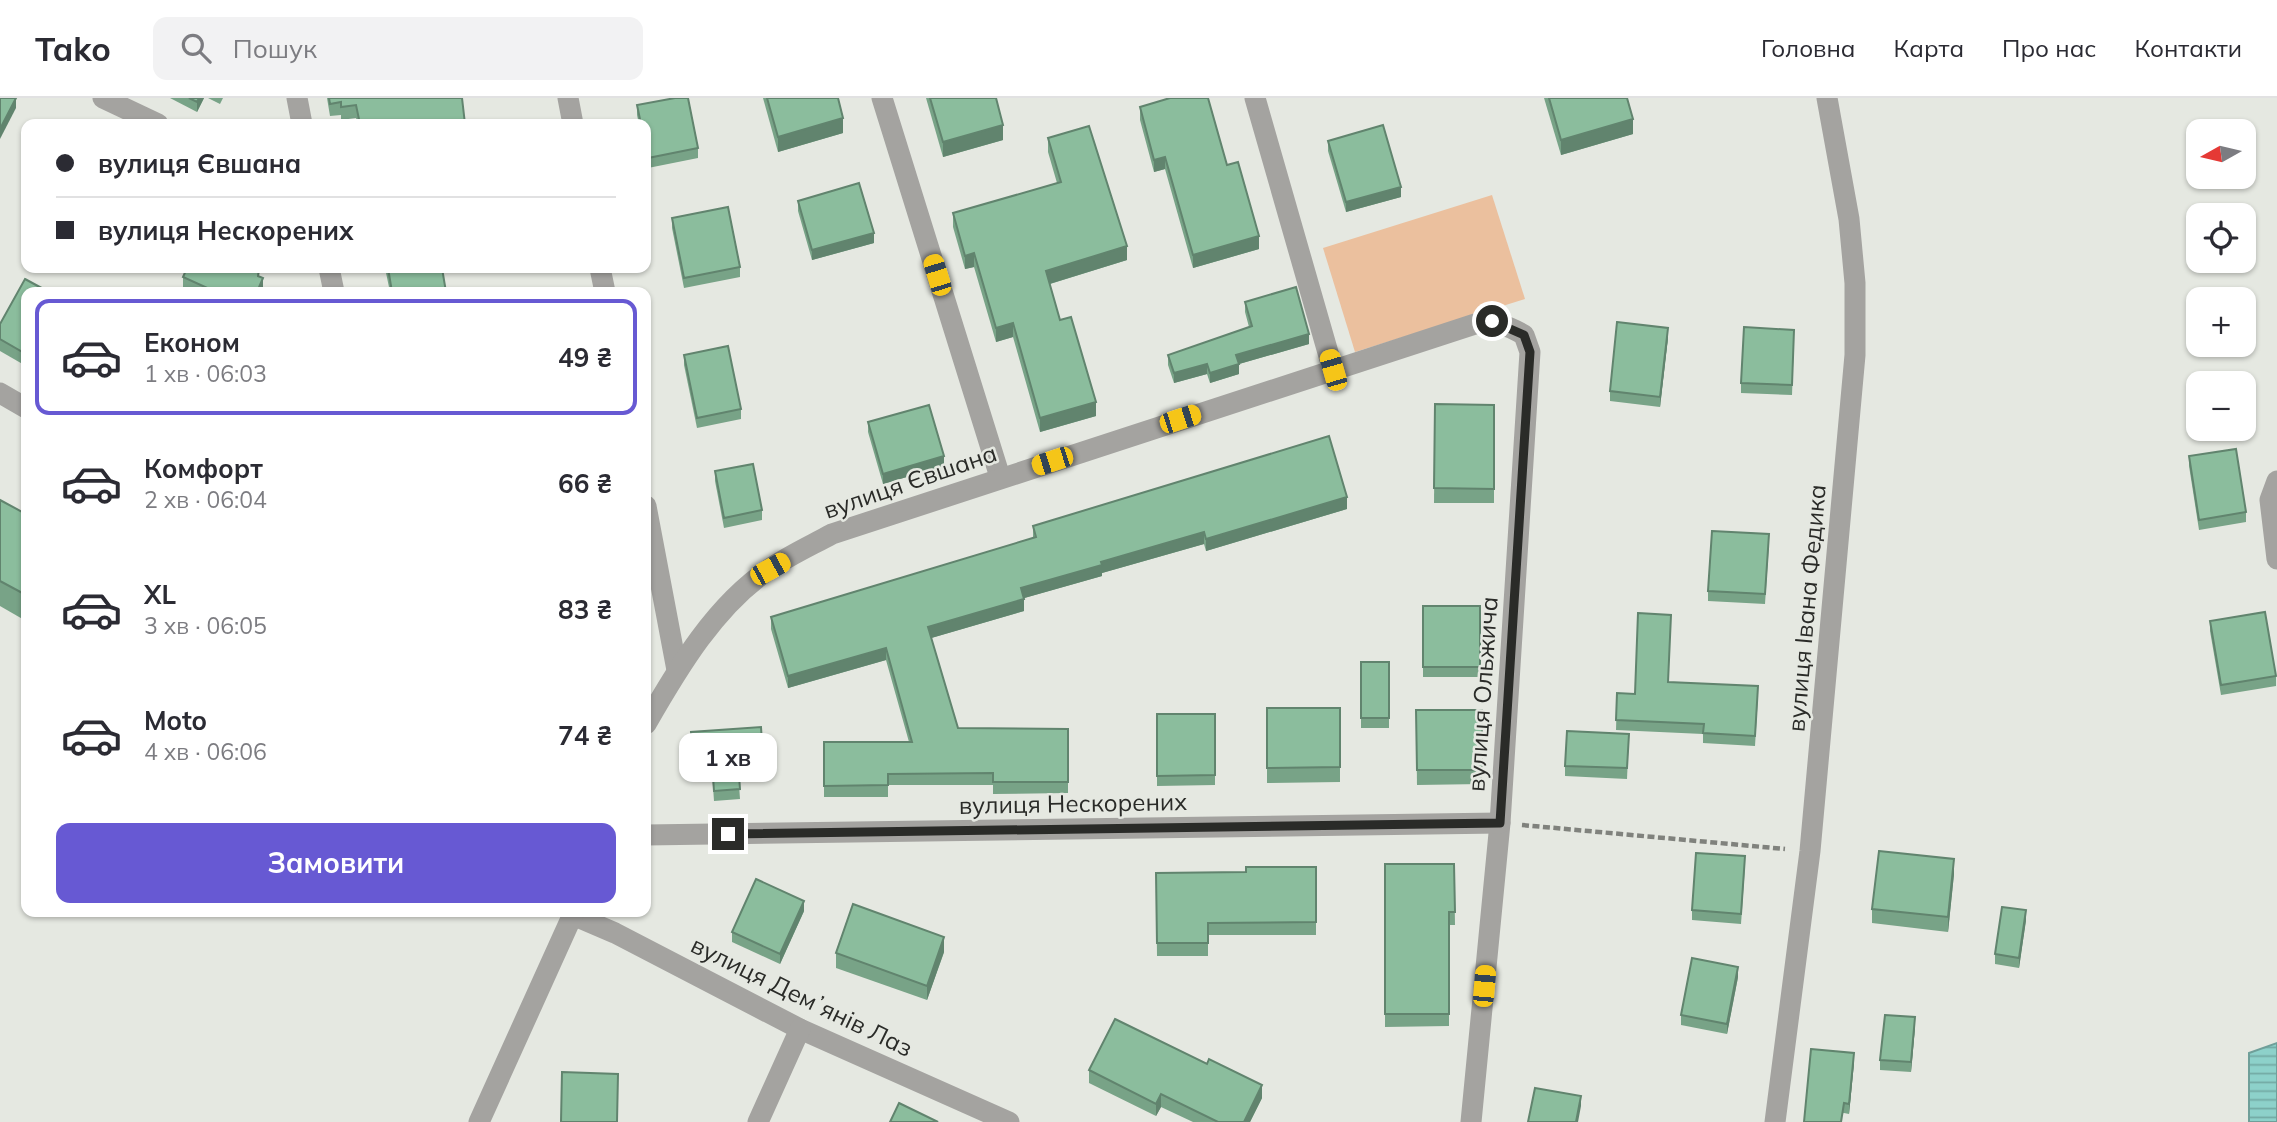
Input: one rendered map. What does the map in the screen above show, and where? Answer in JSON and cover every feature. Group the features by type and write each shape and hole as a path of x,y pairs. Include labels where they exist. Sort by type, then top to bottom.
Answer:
{"street":[{"path":"103,98 147,119"},
{"path":"297,98 301,119"},
{"path":"568,98 572,119"},
{"path":"881,98 1000,477"},
{"path":"1255,98 1333,370"},
{"name":"вулиця Івана Федика","path":"1775,1122 1810,851 1855,355 1855,283 1849,219 1827,98"},
{"name":"вулиця Євшана","path":"651,715 677,670 734,598 770,569 832,534 1000,477 1492,321 1524,335 1530,352"},
{"name":"вулиця Ольжича","path":"1471,1122 1500,823 1530,352"},
{"path":"0,393 21,405"},
{"path":"2277,481 2270,500 2277,559"},
{"path":"651,532 677,670"},
{"name":"вулиця Нескорених","path":"651,835 1500,823"},
{"path":"479,1122 573,917"},
{"name":"вулиця Демʼянів Лаз","path":"580,917 800,1029 1009,1122"},
{"path":"758,1122 800,1029"}],"path":[{"path":"1500,823 1810,851"}],"shaded area":[{"path":"1492,195 1525,299 1355,352 1323,248"}],"water":[{"path":"2277,1043 2277,1122 2249,1122 2249,1053"}],"building":[{"path":"0,98 16,98 0,129"},
{"path":"329,98 462,98 464,119 359,119 356,105 341,107 341,102 330,104"},
{"path":"688,98 698,148 651,157 651,119 640,119 637,105"},
{"path":"767,98 838,98 843,118 778,137"},
{"path":"930,98 996,98 1003,125 943,142"},
{"path":"1170,98 1208,98 1227,165 1238,162 1259,236 1193,255 1165,157 1154,160 1140,107"},
{"path":"1549,98 1627,98 1633,119 1561,140"},
{"path":"1383,125 1401,187 1346,202 1328,141"},
{"path":"1089,126 1127,246 1046,271 1060,320 1071,317 1096,402 1040,418 1013,323 996,328 974,253 965,256 953,213 1061,182 1048,138"},
{"path":"859,183 874,233 812,250 798,201"},
{"path":"728,207 740,267 684,278 672,218"},
{"path":"185,273 258,273 258,276 263,278 259,287 205,287 183,277"},
{"path":"389,273 443,273 445,287 391,287"},
{"path":"25,279 40,287 21,287 21,351 0,339 0,324"},
{"path":"1296,287 1309,334 1236,355 1239,364 1210,373 1207,364 1174,373 1168,355 1252,326 1245,302"},
{"path":"1617,322 1668,328 1660,397 1610,391"},
{"path":"1744,327 1794,330 1792,385 1741,383"},
{"path":"728,346 741,409 697,418 684,355"},
{"path":"1435,404 1494,405 1494,489 1434,488"},
{"path":"929,405 944,456 883,474 868,422"},
{"path":"1329,436 1347,497 1206,539 1204,532 1101,562 1102,565 1021,588 1024,599 928,627 958,728 1068,729 1068,782 993,782 993,773 888,774 888,785 824,786 824,742 912,742 886,648 788,676 771,617 1036,537 1033,526"},
{"path":"2236,449 2246,512 2199,520 2189,456"},
{"path":"753,464 762,510 724,518 715,471"},
{"path":"0,500 21,511 21,592 0,581"},
{"path":"1712,531 1769,534 1765,594 1708,591"},
{"path":"1423,606 1480,606 1480,667 1423,667"},
{"path":"2265,612 2276,676 2221,685 2210,621"},
{"path":"1638,613 1671,615 1668,682 1758,686 1755,736 1703,733 1704,724 1616,720 1617,693 1635,694"},
{"path":"1361,662 1389,662 1389,718 1361,718"},
{"path":"1267,708 1340,708 1340,767 1267,768"},
{"path":"1416,710 1482,710 1482,770 1417,770"},
{"path":"1157,714 1215,714 1215,775 1157,776"},
{"path":"761,727 763,759 738,761 740,789 714,791 712,762 693,764 691,732"},
{"path":"1567,731 1629,734 1627,768 1565,766"},
{"path":"1879,851 1954,859 1948,917 1872,909"},
{"path":"1696,853 1745,856 1741,914 1692,910"},
{"path":"1385,864 1454,864 1455,912 1449,912 1449,1014 1385,1014"},
{"path":"1246,867 1316,867 1316,922 1208,923 1208,943 1157,943 1156,873 1246,872"},
{"path":"756,879 804,901 780,954 732,932"},
{"path":"853,904 944,937 927,986 836,953"},
{"path":"2002,907 2026,910 2019,958 1995,954"},
{"path":"1692,958 1738,967 1727,1024 1681,1015"},
{"path":"1885,1015 1915,1017 1911,1062 1880,1060"},
{"path":"1115,1019 1207,1064 1209,1059 1262,1085 1244,1122 1218,1122 1161,1094 1156,1104 1089,1070"},
{"path":"1811,1049 1854,1053 1849,1104 1844,1103 1841,1122 1804,1122"},
{"path":"562,1072 618,1074 617,1122 561,1122"},
{"path":"1535,1088 1581,1096 1576,1122 1528,1122"},
{"path":"899,1103 938,1122 890,1122"}],"route":[{"path":"728,834 1500,823 1530,352 1524,335 1492,321"}]}
